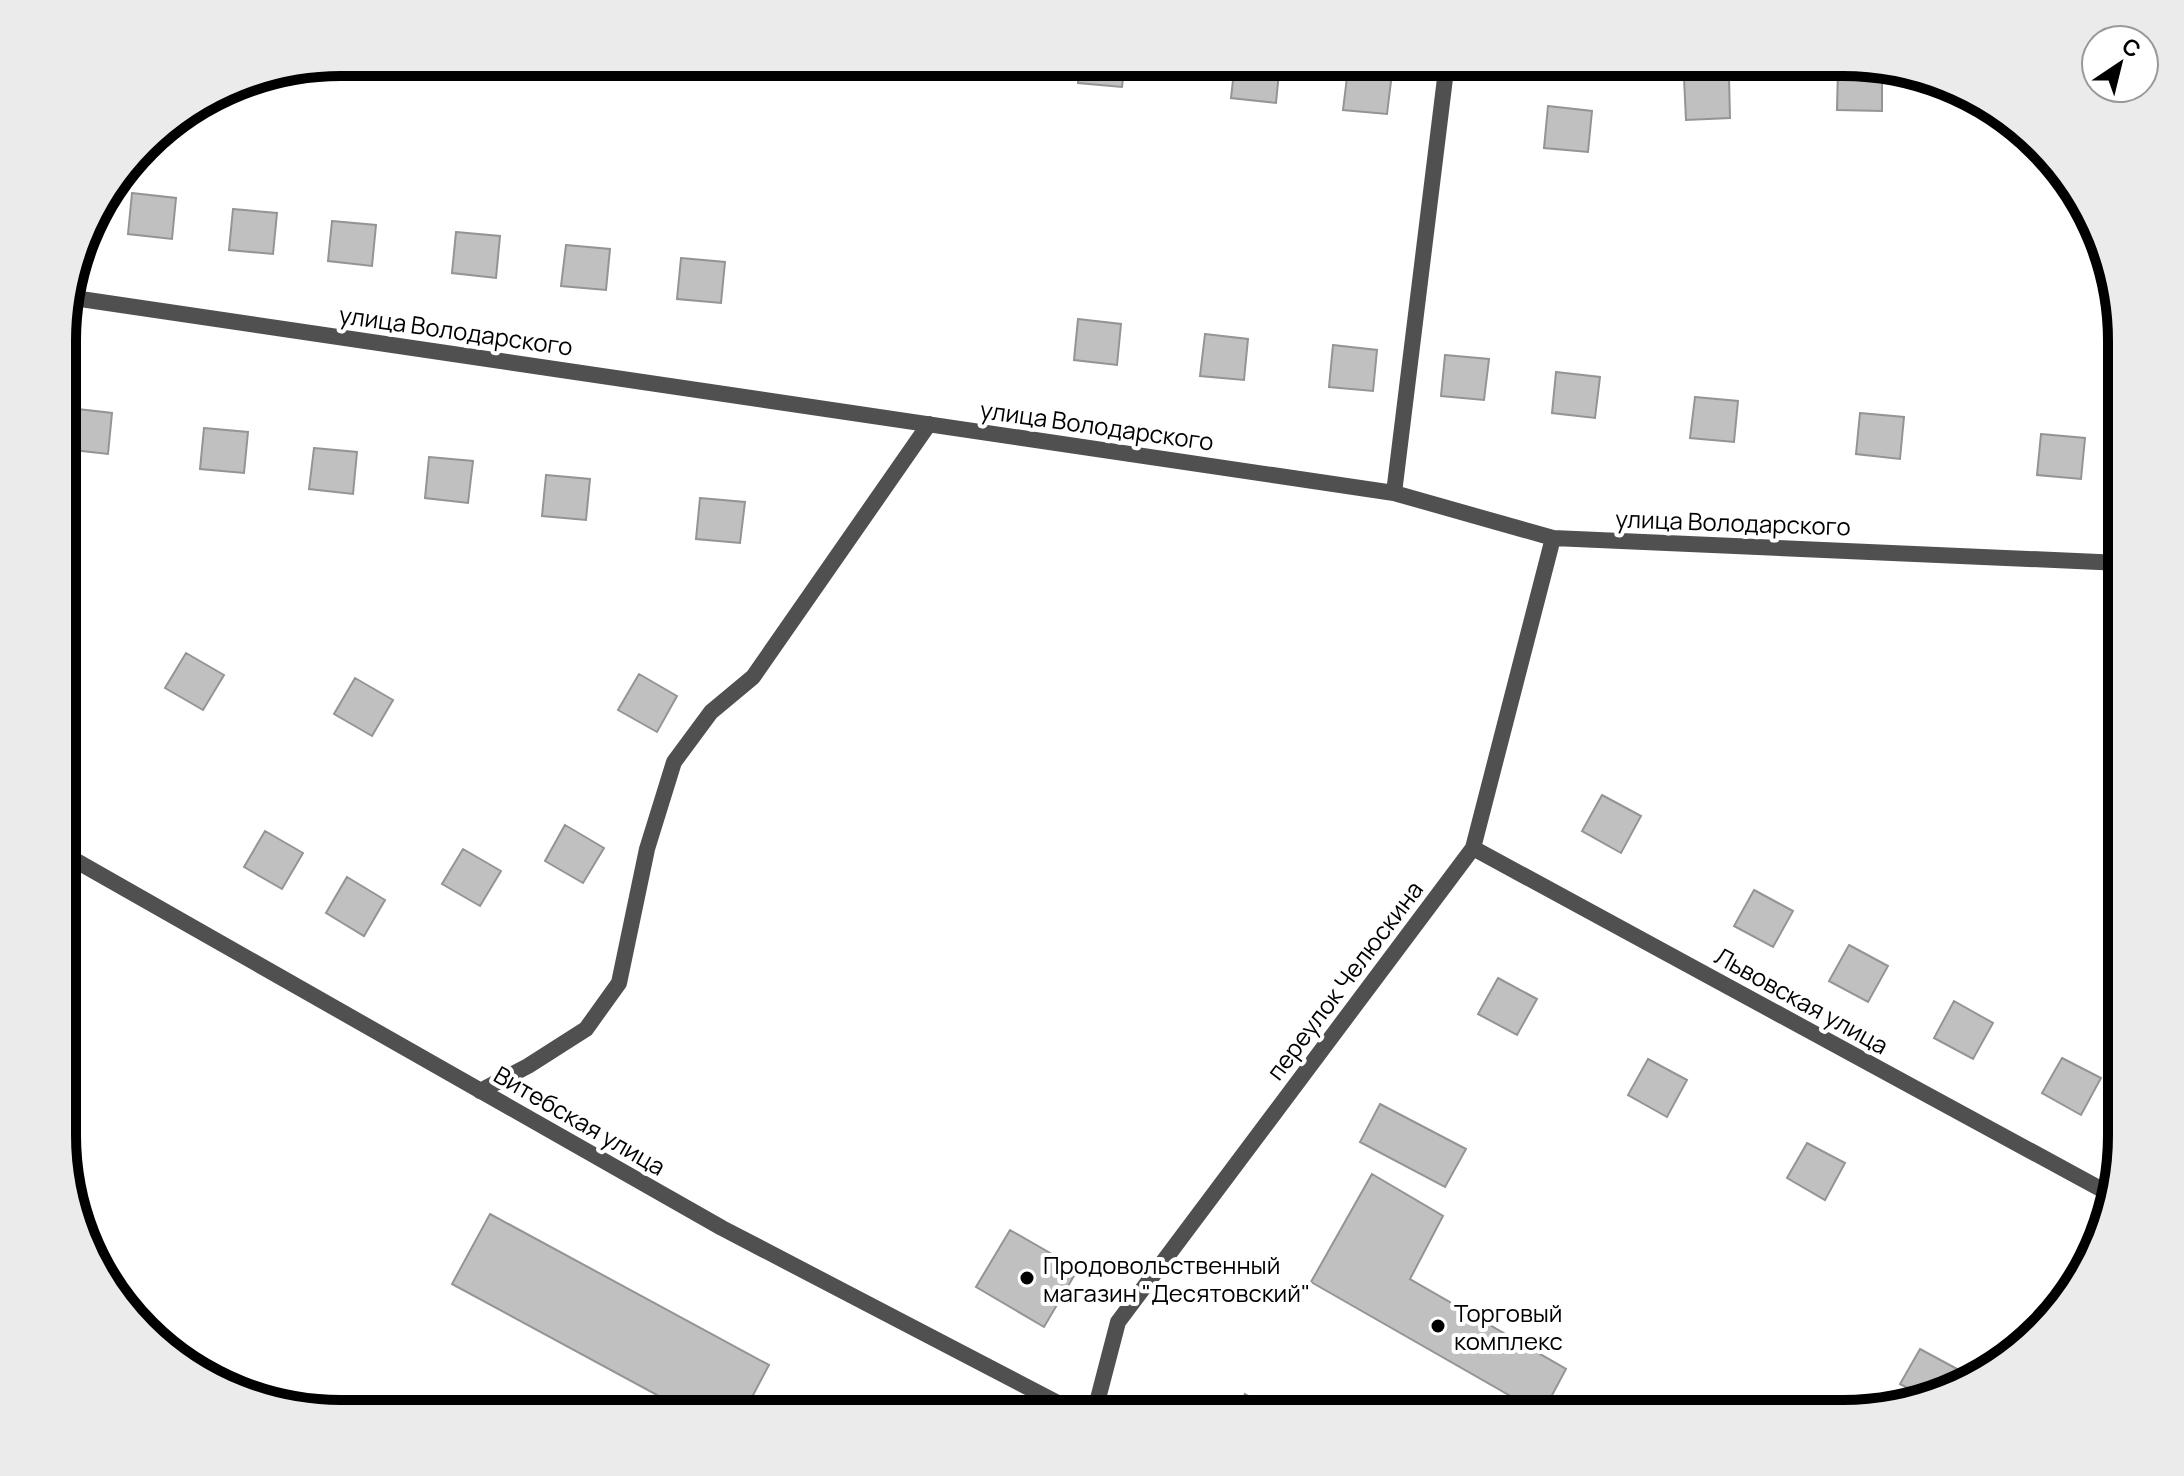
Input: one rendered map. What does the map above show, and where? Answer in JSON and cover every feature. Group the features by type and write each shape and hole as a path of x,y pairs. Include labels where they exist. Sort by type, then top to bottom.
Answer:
{"street":[{"path":"1394,493 1445,76"},
{"name":"улица Володарского","path":"79,299 1394,493 1553,538 2107,562"},
{"path":"480,1091 528,1066 586,1029 619,983 647,849 674,762 711,712 753,677 929,424"},
{"name":"переулок Челюскина","path":"1098,1400 1118,1322 1473,848 1553,538"},
{"name":"Львовская улица","path":"1473,848 2102,1190"},
{"name":"Витебская улица","path":"76,861 722,1228 1051,1400"}],"building":[{"path":"1079,76 1123,76 1122,87 1078,83"},
{"path":"1233,76 1279,76 1276,103 1231,98"},
{"path":"1347,76 1392,76 1387,114 1343,110"},
{"path":"1838,76 1882,79 1882,111 1837,110"},
{"path":"1729,77 1730,118 1686,120 1684,78"},
{"path":"1548,106 1592,111 1588,152 1544,148"},
{"path":"132,193 176,198 172,239 128,234"},
{"path":"233,209 277,213 273,254 229,250"},
{"path":"332,221 376,225 372,266 328,261"},
{"path":"456,232 500,236 496,278 452,273"},
{"path":"566,245 610,249 606,290 561,286"},
{"path":"681,258 725,262 721,303 677,299"},
{"path":"1078,319 1121,324 1117,365 1074,360"},
{"path":"1205,334 1248,339 1244,380 1200,376"},
{"path":"1333,345 1377,350 1373,391 1329,387"},
{"path":"1445,355 1489,359 1484,400 1441,396"},
{"path":"1556,372 1600,377 1595,418 1552,413"},
{"path":"1695,397 1738,401 1734,442 1690,438"},
{"path":"76,409 112,413 108,454 76,450"},
{"path":"1860,413 1904,417 1900,459 1856,454"},
{"path":"204,428 248,432 244,473 200,469"},
{"path":"2041,434 2085,438 2081,479 2037,475"},
{"path":"314,448 357,452 353,494 309,489"},
{"path":"429,457 473,461 468,503 425,498"},
{"path":"546,475 590,479 586,520 542,516"},
{"path":"700,498 745,502 740,543 696,539"},
{"path":"186,653 224,675 203,710 165,688"},
{"path":"639,674 677,696 657,732 618,710"},
{"path":"355,678 393,700 372,736 334,714"},
{"path":"1602,795 1641,816 1621,853 1582,831"},
{"path":"565,825 604,848 583,883 545,861"},
{"path":"265,831 303,853 282,889 244,867"},
{"path":"463,849 501,871 480,906 442,884"},
{"path":"347,877 385,900 364,936 326,913"},
{"path":"1754,890 1793,911 1773,947 1734,926"},
{"path":"1849,945 1888,966 1868,1002 1829,981"},
{"path":"1498,978 1537,999 1517,1035 1478,1014"},
{"path":"1954,1001 1993,1023 1973,1059 1934,1038"},
{"path":"2062,1058 2101,1078 2081,1115 2042,1093"},
{"path":"1648,1059 1687,1080 1667,1117 1628,1095"},
{"path":"1380,1104 1466,1149 1445,1187 1360,1142"},
{"path":"1807,1143 1845,1163 1825,1200 1787,1178"},
{"name":"Торговый комплекс","path":"1372,1174 1443,1216 1410,1279 1566,1369 1550,1399 1516,1399 1311,1282"},
{"path":"490,1214 769,1365 751,1400 666,1400 452,1284"},
{"name":"Продовольственный магазин \"Деcятовский\"","path":"1010,1230 1078,1269 1044,1327 976,1287"},
{"path":"1920,1349 1959,1370 1945,1380 1913,1391 1900,1384"}],"place":[{"name":"Продовольственный магазин \"Деcятовский\"","path":"1027,1278"},
{"name":"Торговый комплекс","path":"1438,1326"}]}
